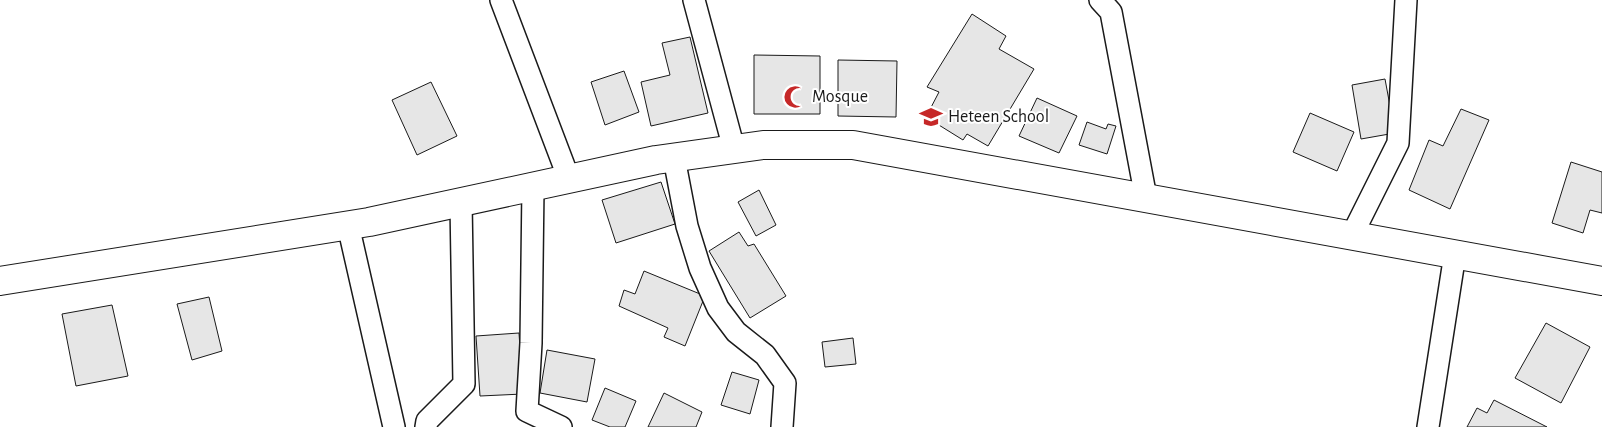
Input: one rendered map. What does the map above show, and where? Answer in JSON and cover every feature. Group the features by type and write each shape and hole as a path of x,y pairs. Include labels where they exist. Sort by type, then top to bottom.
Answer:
{"street":[{"path":"501,0 569,179"},
{"path":"694,0 734,149"},
{"path":"1100,0 1112,12 1146,198"},
{"path":"1352,235 1398,143 1406,0"},
{"path":"0,281 348,225 674,158 763,145 853,145 1602,281"},
{"path":"674,158 688,226 700,268 718,308 736,332 765,355 785,383 782,427"},
{"path":"533,187 531,343 527,411 561,427"},
{"path":"426,427 427,421 464,384 461,202"},
{"path":"348,225 394,427"},
{"path":"1428,427 1455,254"}],"building":[{"path":"972,14 1006,36 999,49 1034,69 988,146 967,134 963,140 926,117 939,92 927,87"},
{"path":"690,37 708,113 651,126 641,82 670,75 662,43"},
{"path":"754,55 820,56 820,114 754,114"},
{"path":"838,60 897,61 896,117 838,116"},
{"path":"624,71 639,112 605,125 591,82"},
{"path":"1385,79 1395,133 1361,139 1352,85"},
{"path":"431,82 457,136 417,155 392,100"},
{"path":"1037,98 1077,116 1059,153 1019,136"},
{"path":"1461,109 1489,120 1450,209 1409,190 1429,140 1443,146"},
{"path":"1310,113 1354,132 1337,171 1293,152"},
{"path":"1087,122 1106,129 1108,124 1116,126 1107,154 1079,145"},
{"path":"1571,162 1602,172 1602,213 1590,210 1583,233 1552,223"},
{"path":"661,182 675,224 616,243 602,200"},
{"path":"759,190 776,225 756,236 738,202"},
{"path":"739,232 748,246 754,244 786,296 750,318 709,251"},
{"path":"644,271 705,296 685,346 664,337 668,328 619,306 624,290 635,294"},
{"path":"209,297 222,351 192,360 177,304"},
{"path":"112,305 128,376 76,386 62,314"},
{"path":"1546,323 1590,347 1561,403 1515,378"},
{"path":"519,333 523,394 480,396 476,336"},
{"path":"853,338 856,364 825,367 822,342"},
{"path":"547,350 595,359 587,402 540,393"},
{"path":"732,372 759,380 750,414 721,405"},
{"path":"605,388 636,401 625,427 610,427 592,420"},
{"path":"664,393 702,412 696,427 648,427"},
{"path":"1494,400 1547,427 1467,427 1477,408 1487,413"}],"place":[{"name":"Mosque","path":"795,97"},
{"name":"Heteen School","path":"931,117"}]}
